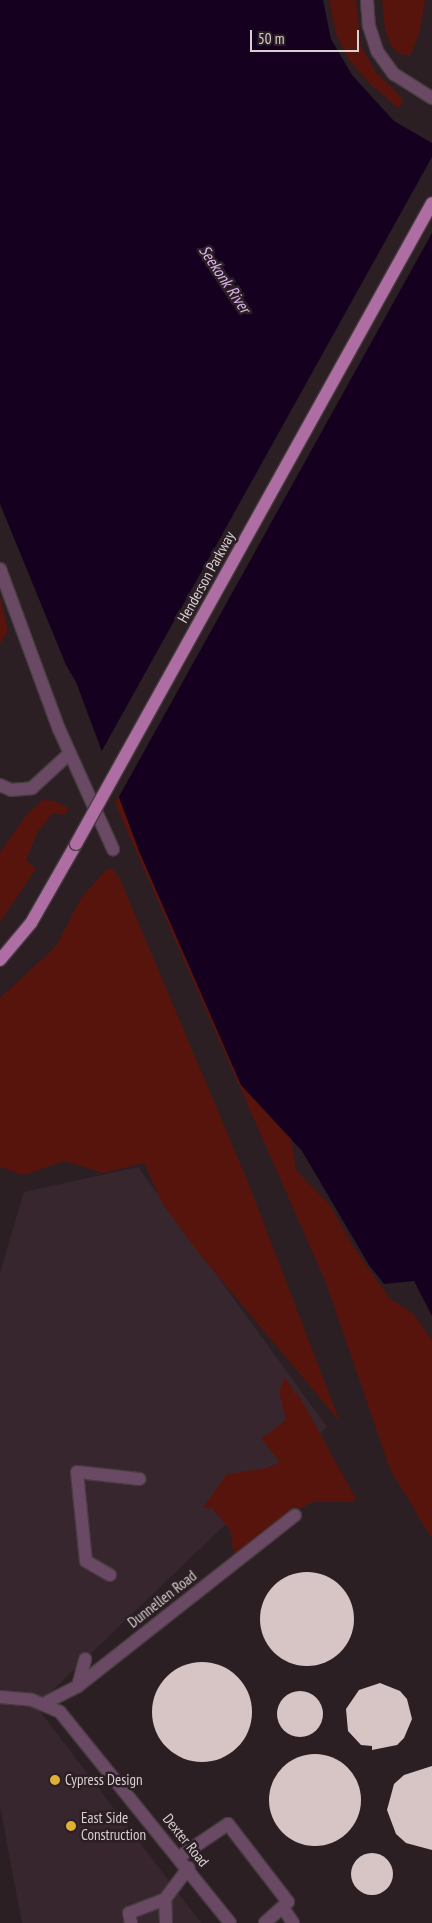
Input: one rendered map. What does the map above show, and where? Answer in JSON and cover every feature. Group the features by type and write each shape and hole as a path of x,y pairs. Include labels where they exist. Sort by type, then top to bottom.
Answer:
{"main road":[{"name":"Henderson Parkway","path":"0,960 31,923 432,203"}],"street":[{"path":"367,0 369,26 377,52 394,74 432,98"},
{"path":"0,569 69,754 114,849"},
{"path":"0,785 11,790 32,788 69,754"},
{"path":"110,1575 86,1561 77,1472 140,1479"},
{"name":"Dunnellen Road","path":"45,1704 78,1686 295,1515"},
{"path":"78,1686 85,1659"},
{"name":"Dexter Road","path":"0,1697 45,1704 60,1712 188,1868 230,1923"},
{"path":"179,1857 228,1824 287,1900 283,1908 265,1923"},
{"path":"131,1923 129,1913 165,1899 188,1868"},
{"path":"165,1899 166,1923"},
{"path":"283,1908 293,1923"}],"shaded area":[{"path":"329,0 356,0 361,46 375,71 401,97 403,102 398,108 370,84 349,60 336,34"},
{"path":"382,0 425,0 420,31 410,56 398,53 391,45 385,30"},
{"path":"0,596 8,631 0,644"},
{"path":"124,786 291,1137 296,1170 330,1205 353,1246 390,1299 413,1313 432,1340 432,1539 390,1469 326,1283 114,801"},
{"path":"43,800 55,801 69,808 64,815 53,813 38,831 26,860 36,869 0,922 0,852 28,813"},
{"path":"107,869 113,869 120,879 250,1187 340,1422 197,1251 162,1203 144,1163 104,1173 64,1161 24,1175 0,1167 0,998 56,946 81,898"},
{"path":"138,1167 327,1427 36,1706 201,1923 22,1923 0,1806 0,1273 24,1192"},
{"path":"285,1377 297,1397 296,1390 356,1499 353,1502 313,1502 280,1518 234,1555 230,1530 212,1508 203,1507 227,1474 267,1468 280,1462 261,1439 286,1420 279,1391"}],"water":[{"name":"Seekonk River","path":"0,0 323,0 331,39 352,75 394,121 432,143 432,1316 414,1281 384,1284 369,1265 302,1151 241,1085 139,851 76,682 66,665 0,504"}],"pier":[{"path":"432,157 432,233 116,802 99,756"}],"building":[{"path":"307,1572 325,1575 340,1586 351,1601 354,1619 351,1637 340,1652 325,1663 307,1666 289,1663 274,1652 263,1637 260,1619 263,1601 274,1586 289,1575"},
{"path":"202,1662 221,1666 237,1677 248,1693 252,1712 248,1731 237,1747 221,1758 202,1762 183,1758 167,1747 156,1731 152,1712 156,1693 167,1677 183,1666"},
{"path":"380,1683 400,1691 407,1699 412,1719 404,1738 397,1745 372,1750 372,1746 361,1745 348,1731 346,1709 359,1690"},
{"path":"300,1691 313,1695 319,1701 323,1714 319,1727 313,1733 300,1737 287,1733 281,1727 277,1714 281,1701 287,1695"},
{"path":"315,1754 332,1758 347,1768 357,1783 361,1800 357,1817 347,1832 332,1842 315,1846 298,1842 283,1832 273,1817 269,1800 273,1783 283,1768 298,1758"},
{"path":"432,1766 432,1850 406,1843 396,1834 387,1810 394,1784 404,1775"},
{"path":"372,1853 387,1859 393,1874 387,1889 372,1895 357,1889 351,1874 357,1859"}],"place":[{"name":"Cypress Design","path":"55,1780"},
{"name":"East Side Construction","path":"71,1826"}]}
